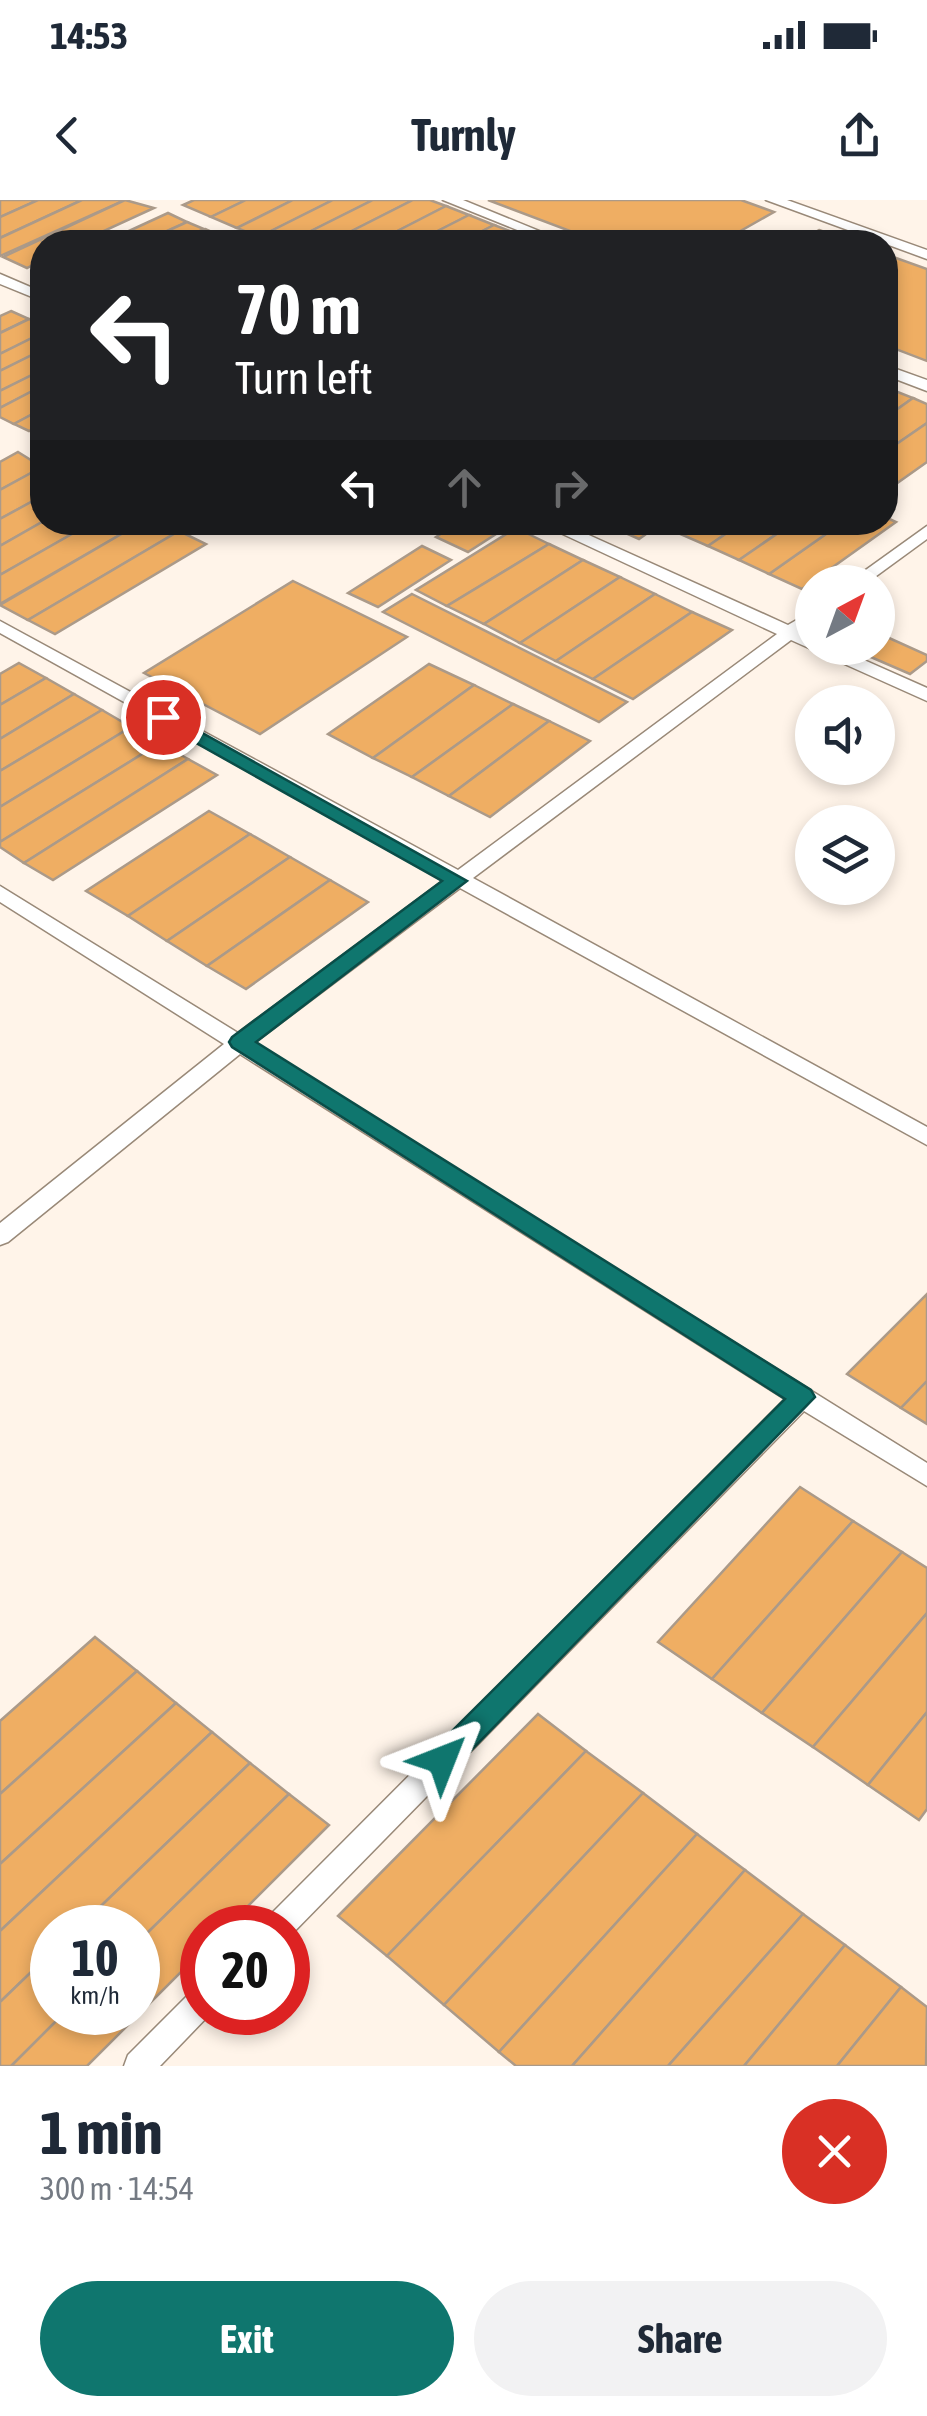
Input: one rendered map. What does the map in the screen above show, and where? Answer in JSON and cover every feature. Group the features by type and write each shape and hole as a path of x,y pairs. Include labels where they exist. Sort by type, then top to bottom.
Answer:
{"lane":[{"path":"450,200 527,230"},
{"path":"773,200 857,230"},
{"path":"898,245 927,255"},
{"path":"3,283 30,293"},
{"path":"898,375 927,386"},
{"path":"880,565 927,530"},
{"path":"574,535 795,634"},
{"path":"0,626 457,881 927,1136"},
{"path":"0,1236 240,1042 795,628"},
{"path":"861,665 927,695"},
{"path":"0,893 927,1476"},
{"path":"299,1905 802,1397"},
{"path":"139,2066 180,2024"}],"building":[{"path":"0,200 38,200 0,217"},
{"path":"38,200 82,200 0,238 0,217"},
{"path":"82,200 125,200 58,230 30,230 30,243 0,256 0,238"},
{"path":"125,200 154,208 106,230 61,230"},
{"path":"194,200 246,200 211,217 183,205"},
{"path":"246,200 293,200 237,228 211,217"},
{"path":"293,200 333,200 273,230 237,228"},
{"path":"333,200 373,200 313,230 273,230"},
{"path":"373,200 413,200 354,230 313,230"},
{"path":"413,200 430,200 446,206 399,230 354,230"},
{"path":"488,200 741,200 774,212 742,230 567,230"},
{"path":"446,206 469,215 440,230 399,230"},
{"path":"168,213 187,222 169,230 131,230"},
{"path":"469,215 494,225 484,230 440,230"},
{"path":"187,222 204,229 202,230 169,230"},
{"path":"30,244 27,268 3,257"},
{"path":"898,259 927,269 927,361 898,350"},
{"path":"11,311 29,319 0,333 0,316"},
{"path":"30,320 30,339 0,354 0,333"},
{"path":"30,339 30,356 0,371 0,354"},
{"path":"30,356 30,376 0,391 0,371"},
{"path":"30,376 30,392 0,408 0,391"},
{"path":"30,392 30,415 14,424 0,417 0,408"},
{"path":"898,392 913,398 898,409"},
{"path":"913,398 927,404 927,423 898,443 898,409"},
{"path":"30,415 29,431 14,424"},
{"path":"927,423 927,462 898,482 898,443"},
{"path":"18,452 30,460 30,474 0,490 0,462"},
{"path":"30,474 30,503 0,519 0,490"},
{"path":"30,503 30,529 0,546 0,519"},
{"path":"30,529 30,535 70,535 0,575 0,546"},
{"path":"70,535 119,535 0,604 0,575"},
{"path":"120,535 172,535 28,620 0,605"},
{"path":"172,535 187,535 206,544 55,634 28,620"},
{"path":"439,535 494,535 468,552 436,537"},
{"path":"505,535 530,535 549,544 447,606 416,590"},
{"path":"683,535 724,535 708,546"},
{"path":"724,535 775,535 739,560 708,546"},
{"path":"775,535 824,535 769,574 739,560"},
{"path":"824,535 878,535 836,565 795,565 795,586 769,574"},
{"path":"549,544 583,560 484,624 447,606"},
{"path":"422,546 451,560 378,607 348,593"},
{"path":"583,560 620,577 520,643 484,624"},
{"path":"620,577 655,594 556,661 520,643"},
{"path":"293,581 407,637 260,734 144,673"},
{"path":"412,594 627,702 599,722 383,612"},
{"path":"655,594 692,612 593,679 556,661"},
{"path":"692,612 732,630 633,699 593,679"},
{"path":"895,641 927,655 927,661 910,674 889,665 895,665"},
{"path":"19,663 46,678 0,705 0,674"},
{"path":"429,664 474,685 373,758 328,734"},
{"path":"46,678 74,694 0,739 0,705"},
{"path":"474,685 513,704 412,777 373,758"},
{"path":"74,694 102,710 0,771 0,739"},
{"path":"513,704 549,721 449,796 412,777"},
{"path":"102,710 131,727 0,807 0,771"},
{"path":"549,721 590,741 490,817 449,796"},
{"path":"131,727 160,743 0,842 0,807"},
{"path":"160,743 188,759 24,863 0,847 0,842"},
{"path":"188,759 217,775 53,880 24,863"},
{"path":"209,811 250,834 128,916 86,891"},
{"path":"250,834 290,857 167,941 128,916"},
{"path":"290,857 330,880 207,966 167,941"},
{"path":"330,880 368,902 246,989 207,966"},
{"path":"927,1294 927,1381 901,1408 847,1374"},
{"path":"927,1381 927,1424 901,1408"},
{"path":"800,1487 853,1521 712,1679 658,1642"},
{"path":"853,1521 902,1552 762,1713 712,1679"},
{"path":"902,1552 927,1568 927,1613 813,1747 762,1713"},
{"path":"927,1613 927,1712 868,1785 813,1747"},
{"path":"95,1637 137,1671 0,1794 0,1721"},
{"path":"137,1671 176,1703 0,1864 0,1794"},
{"path":"176,1703 212,1732 0,1931 0,1864"},
{"path":"927,1712 927,1809 919,1820 868,1785"},
{"path":"538,1714 586,1751 387,1956 338,1916"},
{"path":"212,1732 250,1763 102,1905 30,1905 30,1973 0,2002 0,1931"},
{"path":"586,1751 643,1793 444,2005 387,1956"},
{"path":"250,1763 289,1794 160,1920 160,1905 102,1905"},
{"path":"643,1793 697,1834 499,2052 444,2005"},
{"path":"289,1794 329,1825 249,1905 180,1905 180,1973 160,1993 160,1920"},
{"path":"697,1834 745,1870 572,2066 516,2066 499,2052"},
{"path":"745,1870 803,1914 668,2066 572,2066"},
{"path":"803,1914 845,1945 744,2066 668,2066"},
{"path":"845,1945 901,1987 837,2066 744,2066"},
{"path":"30,1973 30,2035 42,2035 11,2066 0,2066 0,2002"},
{"path":"901,1987 927,2007 926,2066 837,2066"},
{"path":"42,2035 118,2035 87,2066 11,2066"}],"route":[{"path":"163,717 457,881 240,1042 802,1397 442,1760"}]}
